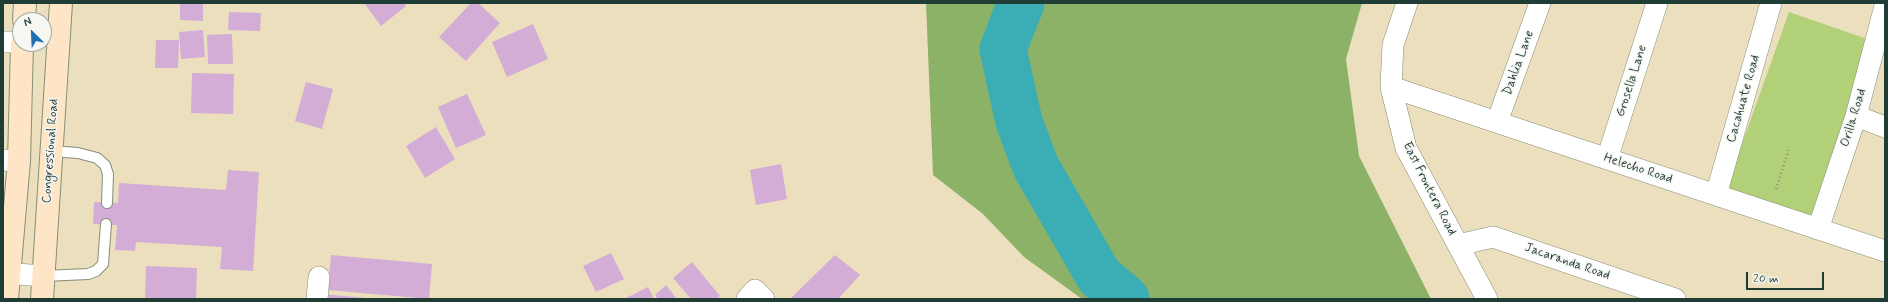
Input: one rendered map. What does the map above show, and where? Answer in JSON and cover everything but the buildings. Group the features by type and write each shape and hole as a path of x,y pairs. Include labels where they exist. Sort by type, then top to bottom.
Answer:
{"main road":[{"name":"Congressional Road","path":"42,299 61,3"},
{"path":"7,299 6,273 11,160 20,52"}],"street":[{"name":"East Frontera Road","path":"1406,3 1393,45 1391,87 1406,148 1488,299"},
{"name":"Dahlia Lane","path":"1497,122 1540,3"},
{"name":"Grosella Lane","path":"1607,159 1657,3"},
{"name":"Cacahuate Road","path":"1716,195 1771,3"},
{"name":"Orilla Road","path":"1818,229 1856,116 1884,11"},
{"name":"Helecho Road","path":"1391,87 1885,251"},
{"path":"1856,116 1885,127"},
{"name":"Jacaranda Road","path":"1458,245 1493,237 1675,299"},
{"path":"6,273 44,276"},
{"path":"318,299 319,277"},
{"path":"747,299 755,290 764,299"}],"lane":[{"path":"51,151 78,153 97,158 105,165 108,174 107,203"},
{"path":"44,276 88,274 96,271 104,264 106,224"}],"path":[{"path":"1769,213 1789,149"}],"green space":[{"path":"926,3 1362,3 1346,59 1359,156 1431,299 1082,299 1024,257 983,214 933,175"},
{"path":"1789,12 1873,41 1810,218 1726,189"}],"waterway":[{"path":"1021,3 1003,49 1019,122 1036,167 1099,276 1126,299"}]}
